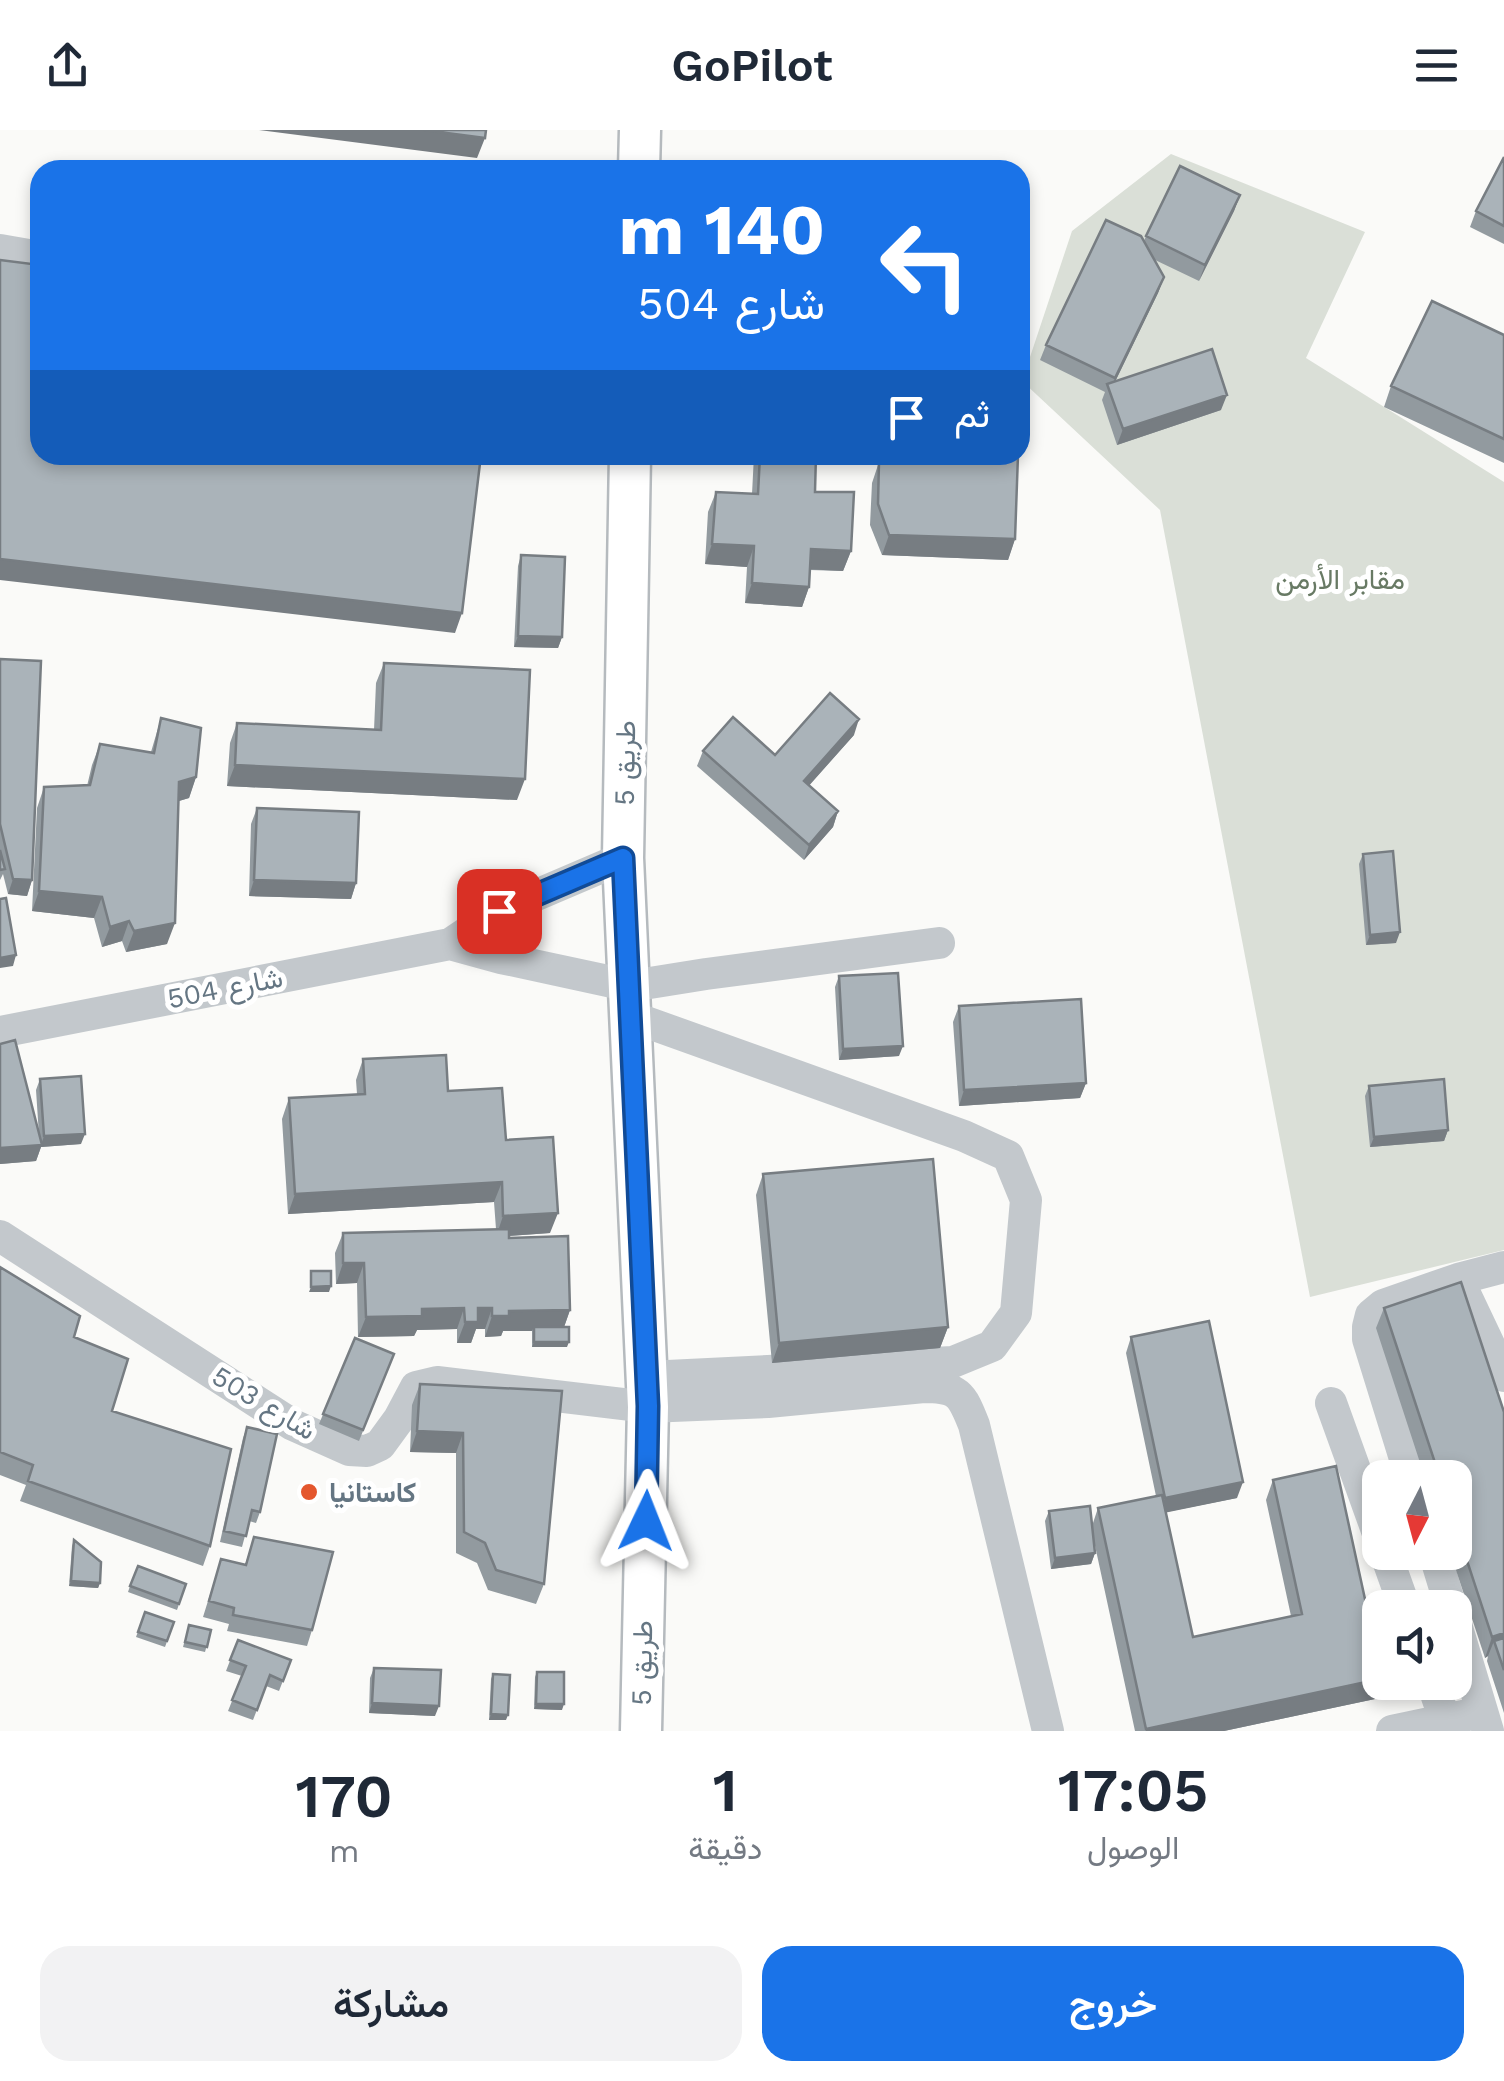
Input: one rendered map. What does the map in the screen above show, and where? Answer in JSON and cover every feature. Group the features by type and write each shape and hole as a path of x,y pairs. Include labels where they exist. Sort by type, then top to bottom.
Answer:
{"main road":[{"path":"638,160 640,130"},
{"name":"طريق 5","path":"630,465 623,858 648,1392 641,1731"}],"street":[{"path":"0,250 30,255"},
{"name":"شارع 504","path":"0,1032 450,944 499,911 623,858"},
{"path":"631,1002 706,974 939,943"},
{"name":"شارع 504","path":"450,944 631,1002"},
{"path":"631,1002 1008,1156 1026,1200 1016,1313 992,1346 954,1362 648,1392"},
{"name":"شارع 503","path":"0,1236 293,1425 349,1450 380,1445 416,1387 437,1382 648,1392"},
{"path":"1405,1460 1368,1340 1371,1315 1383,1305 1504,1267"},
{"path":"1458,1279 1504,1376"},
{"path":"648,1392 768,1402 924,1387 947,1387 959,1394 974,1425 1048,1731"},
{"path":"1331,1403 1362,1490"},
{"path":"1392,1731 1445,1720 1485,1721 1472,1678"},
{"path":"1438,1700 1445,1720"}],"green space":[{"name":"مقابر الأرمن","path":"1171,154 1365,232 1306,358 1504,482 1504,1250 1310,1297 1160,510 1030,388 1030,357 1072,231"}],"building":[{"path":"424,130 486,130 485,138"},
{"path":"1504,157 1504,226 1476,211"},
{"path":"1180,166 1240,195 1205,265 1146,236"},
{"path":"1106,220 1141,236 1164,277 1115,378 1046,345"},
{"path":"0,260 30,264 30,465 480,465 462,613 0,559"},
{"path":"1432,301 1504,335 1504,439 1391,386"},
{"path":"1212,349 1227,395 1123,429 1107,384"},
{"path":"759,465 816,465 815,492 854,492 851,551 811,549 809,587 752,583 754,546 712,544 716,492 758,494"},
{"path":"879,465 1018,465 1015,539 889,535 878,504"},
{"path":"521,555 565,557 562,637 518,636"},
{"path":"0,659 41,661 32,880 13,879 0,824"},
{"path":"384,663 530,670 525,779 235,765 237,723 381,730"},
{"path":"830,693 859,719 804,781 838,811 809,845 703,751 733,717 775,755"},
{"path":"161,718 201,728 196,777 179,782 175,923 134,931 129,921 110,927 102,897 39,891 44,787 90,785 100,744 154,753"},
{"path":"257,808 359,812 356,883 254,880"},
{"path":"1393,851 1400,932 1370,935 1363,854"},
{"path":"6,898 16,955 0,958 0,899"},
{"path":"898,973 903,1046 843,1049 839,976"},
{"path":"1081,999 1086,1083 964,1090 959,1006"},
{"path":"15,1040 42,1145 0,1148 0,1044"},
{"path":"446,1055 448,1091 502,1088 506,1140 553,1137 558,1213 503,1216 502,1182 295,1194 289,1098 365,1094 363,1059"},
{"path":"81,1076 85,1134 44,1136 40,1079"},
{"path":"1444,1079 1448,1130 1374,1137 1369,1086"},
{"path":"933,1159 948,1327 779,1343 763,1174"},
{"path":"509,1229 509,1238 568,1236 570,1310 509,1311 509,1316 492,1316 492,1308 478,1308 478,1322 465,1322 464,1308 422,1309 422,1316 366,1317 364,1263 343,1263 343,1233"},
{"path":"0,1267 80,1316 74,1337 128,1359 112,1411 231,1449 210,1546 28,1481 33,1465 0,1452"},
{"path":"311,1271 331,1271 331,1286 311,1287"},
{"path":"1461,1282 1504,1412 1504,1633 1492,1637 1470,1570 1472,1460 1434,1460 1384,1308"},
{"path":"1209,1321 1243,1482 1165,1498 1131,1337"},
{"path":"534,1327 569,1327 569,1342 534,1342"},
{"path":"355,1338 394,1354 363,1430 323,1414"},
{"path":"420,1384 562,1391 544,1584 496,1570 485,1543 464,1532 463,1433 417,1431"},
{"path":"264,1415 276,1417 273,1433 262,1430"},
{"path":"247,1427 277,1434 260,1512 252,1510 246,1536 224,1531"},
{"path":"1336,1466 1363,1590 1362,1683 1146,1729 1098,1508 1162,1495 1193,1637 1302,1614 1273,1480"},
{"path":"1090,1506 1095,1553 1055,1558 1049,1511"},
{"path":"254,1537 333,1552 312,1630 233,1615 234,1608 209,1601 221,1559 246,1565"},
{"path":"74,1540 101,1562 100,1583 71,1581"},
{"path":"138,1566 186,1584 179,1604 130,1586"},
{"path":"145,1612 174,1622 167,1641 138,1632"},
{"path":"189,1625 211,1630 207,1647 185,1642"},
{"path":"1504,1638 1504,1670 1494,1641"},
{"path":"238,1640 291,1660 283,1681 270,1675 257,1710 232,1700 246,1666 230,1660"},
{"path":"374,1668 441,1670 439,1706 372,1703"},
{"path":"537,1672 564,1672 564,1704 536,1704"},
{"path":"493,1674 510,1675 508,1715 491,1714"}],"place":[{"name":"كاستانيا","path":"309,1492"}],"route":[{"path":"499,911 623,858 648,1406 646,1521"}]}
